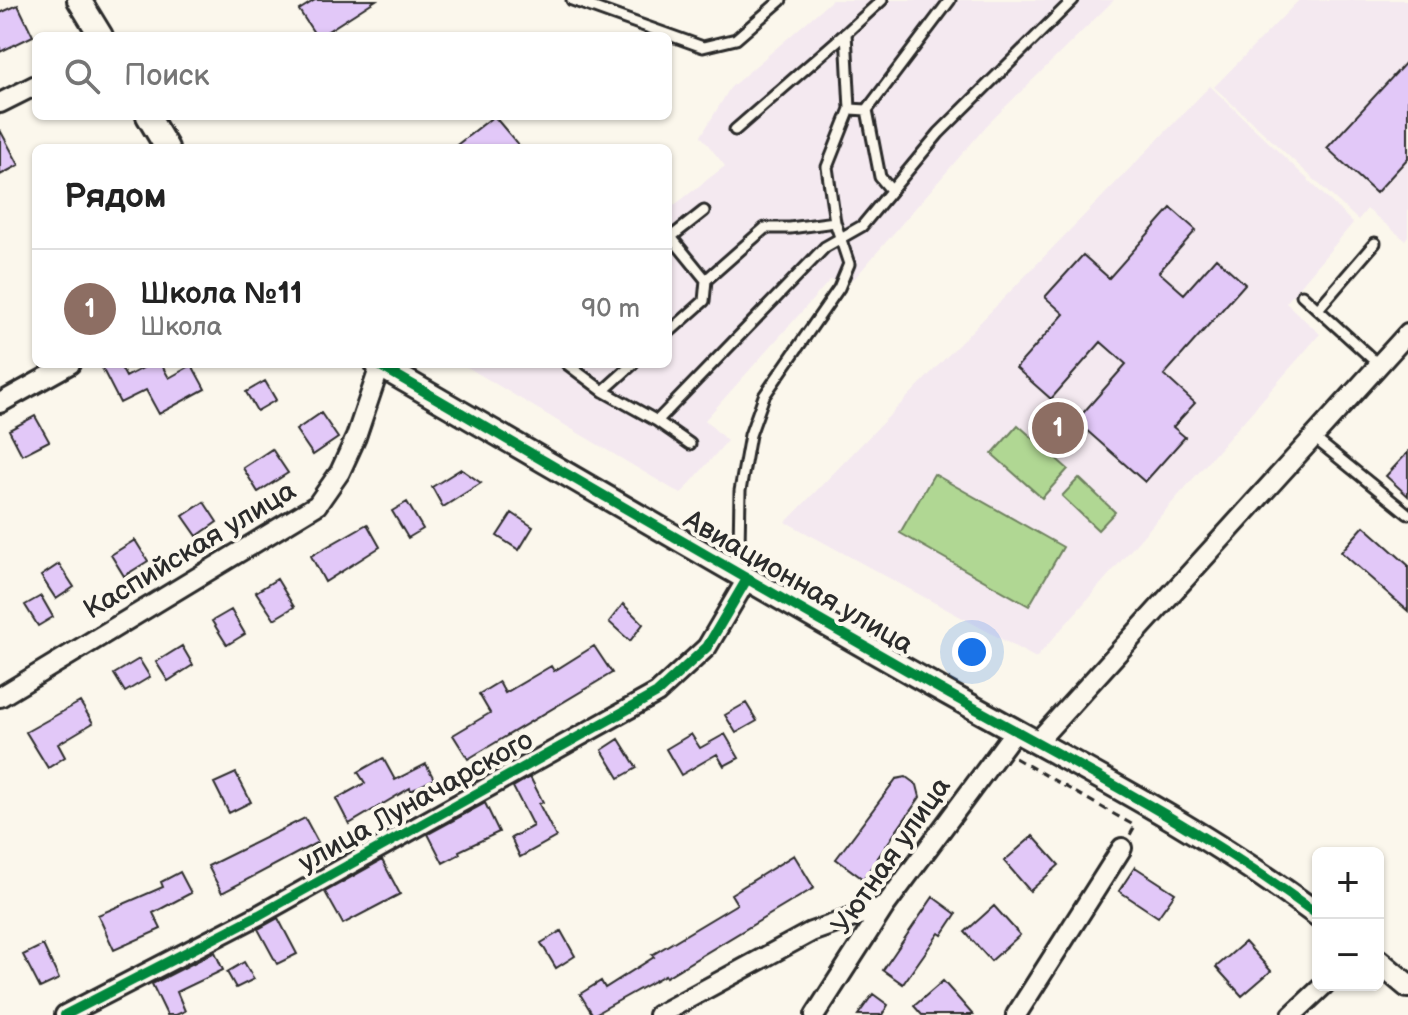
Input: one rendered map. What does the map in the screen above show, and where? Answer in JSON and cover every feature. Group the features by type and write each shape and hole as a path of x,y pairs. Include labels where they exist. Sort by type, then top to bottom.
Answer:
{"street":[{"path":"79,0 99,32"},
{"path":"0,103 32,87"},
{"path":"150,120 165,144"},
{"path":"1036,743 1408,333"},
{"path":"0,403 63,368"},
{"name":"Каспийская улица","path":"0,697 317,505 340,472 356,437 378,368"},
{"name":"Авиационная улица","path":"384,368 739,575 1116,785 1221,848 1312,911"},
{"name":"улица Луначарского","path":"65,1015 259,915 657,693 707,647 739,575"},
{"name":"Уютная улица","path":"815,1015 885,906 1015,731"},
{"path":"1016,1015 1122,848"},
{"path":"658,1015 811,932 885,906"},
{"path":"1384,966 1408,986"},
{"path":"1292,1015 1318,991"}],"lane":[{"path":"572,0 661,32"},
{"path":"672,36 703,47 736,39 781,0"},
{"path":"735,130 882,0"},
{"path":"891,190 880,177 867,110 950,0"},
{"path":"657,421 825,247 862,226 939,133 1073,0"},
{"path":"739,575 740,491 750,435 764,396 839,288 849,264 835,222 827,167 850,109 846,33"},
{"path":"850,109 867,110"},
{"path":"672,236 704,211"},
{"path":"672,327 704,301 706,280 765,228 835,222"},
{"path":"672,238 706,280"},
{"path":"1318,309 1375,243"},
{"path":"1302,295 1379,365"},
{"path":"572,368 603,391 657,421 690,444"},
{"path":"603,391 629,368"},
{"path":"1313,437 1408,514"}],"path":[{"path":"1001,750 1135,826 1122,848"}],"shaded area":[{"path":"832,0 1114,0 988,124 854,279 830,280 705,420 727,441 681,494 469,368 672,368 672,207 725,166 701,136 730,88"},
{"path":"1299,0 1408,0 1408,236 1405,240 1367,209 1358,220 1214,87"},
{"path":"1210,86 1353,223 1286,303 1320,334 1036,658 786,522"}],"green space":[{"path":"1018,425 1068,469 1042,498 992,454"},
{"path":"934,474 1063,547 1029,606 900,533"},
{"path":"1079,478 1115,512 1098,530 1062,496"}],"building":[{"path":"315,0 376,0 326,32 313,32 299,10"},
{"path":"18,5 32,36 0,52 0,13"},
{"path":"1408,60 1408,158 1376,193 1327,148"},
{"path":"489,120 497,120 518,144 458,144"},
{"path":"0,130 19,165 0,175"},
{"path":"1171,208 1196,230 1159,272 1184,294 1216,258 1245,284 1164,375 1195,403 1173,427 1185,437 1145,482 1076,421 1126,364 1101,342 1051,399 1016,368 1064,314 1045,297 1083,255 1109,278"},
{"path":"102,368 121,368 126,377 143,368 163,368 169,378 187,368 194,368 205,389 159,414 146,390 120,403"},
{"path":"265,381 276,400 257,411 246,392"},
{"path":"321,413 338,438 313,455 296,430"},
{"path":"35,416 49,441 22,455 9,430"},
{"path":"272,449 288,473 258,492 243,468"},
{"path":"1408,452 1408,496 1386,476"},
{"path":"461,469 481,483 443,507 432,487"},
{"path":"204,502 217,522 197,536 183,516"},
{"path":"407,502 423,529 408,538 392,511"},
{"path":"512,513 533,527 519,550 497,536"},
{"path":"367,524 380,547 325,582 311,556"},
{"path":"1364,526 1408,565 1408,611 1341,552"},
{"path":"135,540 148,561 124,576 111,555"},
{"path":"59,564 74,587 56,599 41,576"},
{"path":"277,579 294,607 274,619 256,592"},
{"path":"41,596 53,617 38,626 25,605"},
{"path":"623,604 643,624 630,641 609,622"},
{"path":"231,610 245,634 227,645 212,621"},
{"path":"182,646 193,665 168,681 156,662"},
{"path":"594,646 612,673 468,759 453,735 490,713 479,694 499,682 505,693 551,666 554,671"},
{"path":"139,659 150,677 125,692 114,674"},
{"path":"80,702 93,723 58,744 65,757 48,768 26,732"},
{"path":"746,703 757,721 736,733 725,715"},
{"path":"691,734 700,748 725,734 739,758 724,766 717,754 681,775 666,749"},
{"path":"619,739 637,768 619,778 602,750"},
{"path":"383,758 395,780 426,764 434,779 411,791 410,788 349,824 336,799 365,783 358,772"},
{"path":"236,773 251,802 229,813 214,783"},
{"path":"530,777 543,802 539,804 556,837 520,857 511,838 533,826 513,787"},
{"path":"906,777 917,785 920,797 863,879 836,859 896,779"},
{"path":"485,803 499,832 459,851 460,854 443,863 428,834"},
{"path":"305,818 318,842 222,893 208,866"},
{"path":"1033,836 1059,865 1030,891 1004,861"},
{"path":"794,855 814,888 666,977 593,1015 580,994 601,981 605,988 654,957 652,955 737,904 731,894"},
{"path":"382,860 400,894 343,924 325,892"},
{"path":"1135,867 1175,893 1158,917 1119,891"},
{"path":"180,872 191,893 153,913 161,929 114,950 98,915 163,887 161,882"},
{"path":"933,897 956,914 903,984 883,970"},
{"path":"994,906 1020,935 991,961 965,932"},
{"path":"278,918 297,954 277,964 258,929"},
{"path":"561,931 575,956 556,968 541,943"},
{"path":"1245,942 1271,971 1242,996 1216,967"},
{"path":"43,945 59,979 40,988 23,955"},
{"path":"215,952 223,970 177,992 185,1011 167,1015 152,984"},
{"path":"244,962 254,979 236,988 227,972"},
{"path":"943,981 973,1015 922,1015 914,1006"},
{"path":"873,994 888,1005 882,1015 858,1015"}],"cycle path":[{"path":"384,368 863,645 1178,822 1312,911"},
{"path":"65,1015 259,915 657,693 707,647 747,579"}],"place":[{"name":"Школа №11","path":"1058,428"}]}
